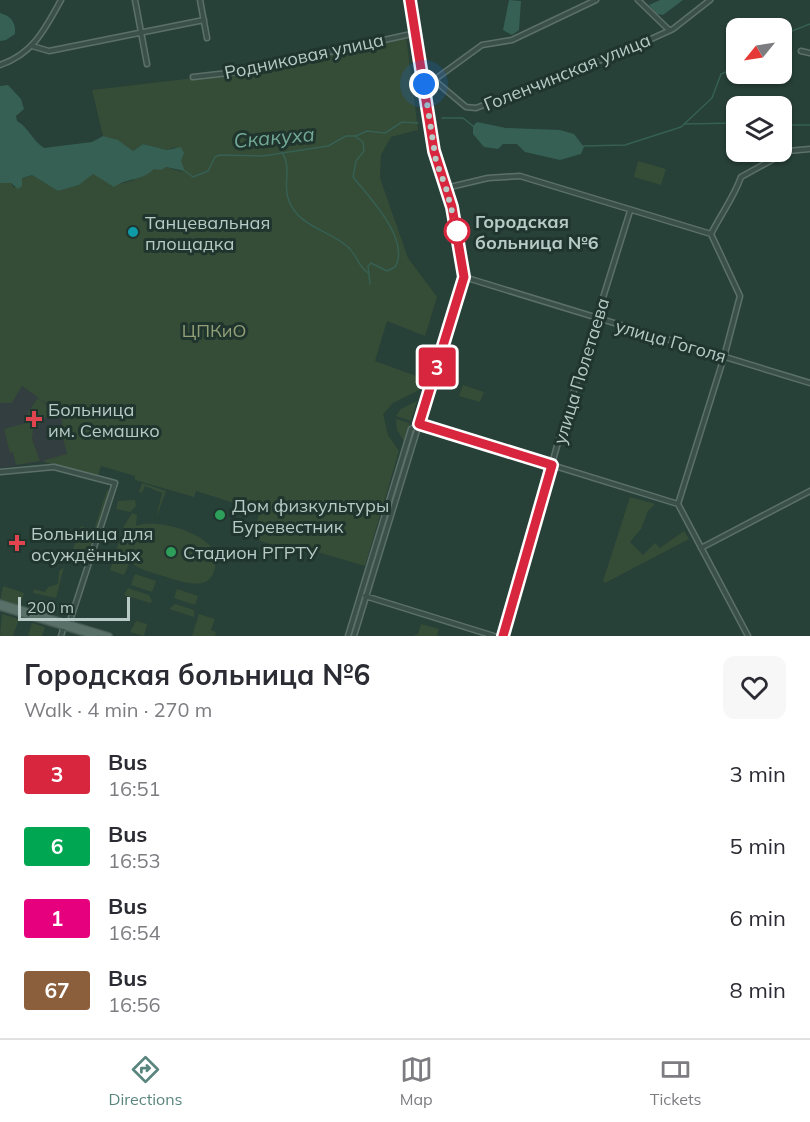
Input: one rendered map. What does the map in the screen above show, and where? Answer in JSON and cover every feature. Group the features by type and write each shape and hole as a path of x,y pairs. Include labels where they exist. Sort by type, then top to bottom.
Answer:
{"main road":[{"path":"0,605 95,636"},
{"path":"67,626 109,636"}],"street":[{"path":"0,65 18,59 32,46 61,0"},
{"path":"135,0 147,64"},
{"path":"200,0 207,38"},
{"path":"354,636 464,277 446,188 434,151 410,0"},
{"path":"424,82 434,80 482,45 512,40 596,0"},
{"path":"638,0 669,30"},
{"path":"642,5 646,0"},
{"name":"Голенчинская улица","path":"434,80 466,107 476,108 598,62 669,30 710,0"},
{"path":"32,46 49,51 204,20"},
{"name":"Родниковая улица","path":"193,77 237,72 416,33"},
{"path":"801,51 810,53"},
{"path":"711,234 730,198 737,191 741,177 788,152 810,149"},
{"path":"446,188 488,178 520,176 711,234 740,296 724,357 678,504 748,636"},
{"name":"улица Полетаева","path":"503,636 552,465 630,211"},
{"name":"улица Гоголя","path":"464,277 810,383"},
{"path":"348,636 411,429 419,424 678,504"},
{"path":"0,472 54,467 115,483 67,626 61,636"},
{"path":"701,548 810,491"},
{"path":"360,595 494,636"}],"shaded area":[{"path":"509,0 521,1 519,30 512,35 503,30"},
{"path":"660,0 683,0 663,15 657,14 649,5"},
{"path":"0,13 12,20 15,34 0,41"},
{"path":"8,85 21,99 24,109 16,116 17,121 44,148 92,142 103,136 118,140 133,151 143,144 167,150 181,147 184,153 181,161 185,171 166,167 161,170 154,169 145,176 114,187 93,174 79,185 58,191 32,175 22,178 22,186 18,189 11,183 0,183 0,86"},
{"path":"477,122 506,128 560,130 574,134 584,147 581,154 560,160 525,152 517,144 503,144 498,149 484,147 473,134 473,126"},
{"name":"Больница им. Семашко","path":"0,372 52,406 74,424 90,452 54,464 41,462 0,468"}],"green space":[{"name":"ЦПКиО","path":"406,36 418,130 391,137 381,155 380,178 408,258 437,297 425,336 387,321 375,361 422,378 419,390 393,403 383,414 388,435 399,451 365,566 307,549 304,555 252,538 260,511 196,491 194,497 135,480 135,476 101,466 98,476 44,462 67,454 61,429 63,428 61,414 22,386 12,403 0,403 0,183 11,183 14,188 22,178 32,175 58,191 79,185 91,174 107,182 119,184 145,175 154,169 166,167 182,172 175,147 167,150 143,144 133,151 103,136 92,90 237,73"},
{"path":"638,161 666,169 661,185 634,177"},
{"path":"463,385 484,392 480,402 459,396"},
{"path":"38,398 53,410 33,430 32,439 40,461 16,465 13,452 10,453 4,429 30,422 28,412"},
{"path":"417,401 411,421 396,416 401,409"},
{"path":"396,419 410,423 404,441 397,430"},
{"path":"142,483 166,491 156,519 162,493 145,486 142,493 139,492"},
{"path":"107,490 111,491 97,529 95,527"},
{"path":"630,497 655,504 648,511 641,529 630,542 643,555 655,543 660,548 684,531 689,539 605,583 603,581"},
{"path":"135,500 136,506 130,512 116,509 118,501"},
{"name":"Стадион РГРТУ","path":"132,513 137,515 136,526 168,525 203,540 216,555 212,576 200,584 191,583 145,570 130,561 124,575 110,570 124,526"},
{"path":"81,526 97,534 87,550 91,551 88,561 71,555"},
{"path":"64,567 56,598 33,593 34,589 45,592 48,587 58,584 59,571"},
{"path":"135,574 156,581 152,592 131,585"},
{"path":"3,586 24,593 20,607 0,601"},
{"path":"128,588 149,595 152,601 150,603 124,595"},
{"path":"177,589 198,596 195,605 174,598"},
{"path":"175,604 194,610 194,617 169,609"},
{"path":"2,614 19,619 13,636 0,636"},
{"path":"199,614 215,619 211,630 216,632 215,636 192,636"},
{"path":"136,621 147,624 144,636 130,632"},
{"path":"32,623 45,627 42,636 28,636"},
{"path":"421,624 439,629 437,636 412,636 418,634"}],"waterway":[{"name":"Скакуха","path":"792,31 810,24"},
{"name":"Скакуха","path":"583,146 625,145 681,127 712,98 721,74 726,72"},
{"name":"Скакуха","path":"442,118 463,118 473,126"},
{"name":"Скакуха","path":"185,171 193,177 208,171 215,157 220,155 263,156 328,146 346,136 356,136 367,131 385,133 402,122 418,123"},
{"path":"684,124 726,123"},
{"path":"792,125 810,125"},
{"path":"356,137 363,142 364,151 356,161 353,177 386,219 397,244 398,256 395,267 387,271 371,263 368,266 370,284"},
{"path":"282,152 287,169 288,198 292,207 305,221 348,247 368,273"}],"bus line":[{"name":"3","path":"410,0 434,151 452,207 464,271 419,424 552,465 503,636"}],"place":[{"name":"Городская больница №6","path":"457,231"},
{"name":"Танцевальная площадка","path":"133,232"},
{"name":"Больница им. Семашко","path":"34,419"},
{"name":"Дом физкультуры Буревестник","path":"220,515"},
{"name":"Больница для осуждённых","path":"17,543"},
{"name":"Стадион РГРТУ","path":"171,552"}],"route":[{"path":"424,84 436,161 452,207 457,231"}]}
